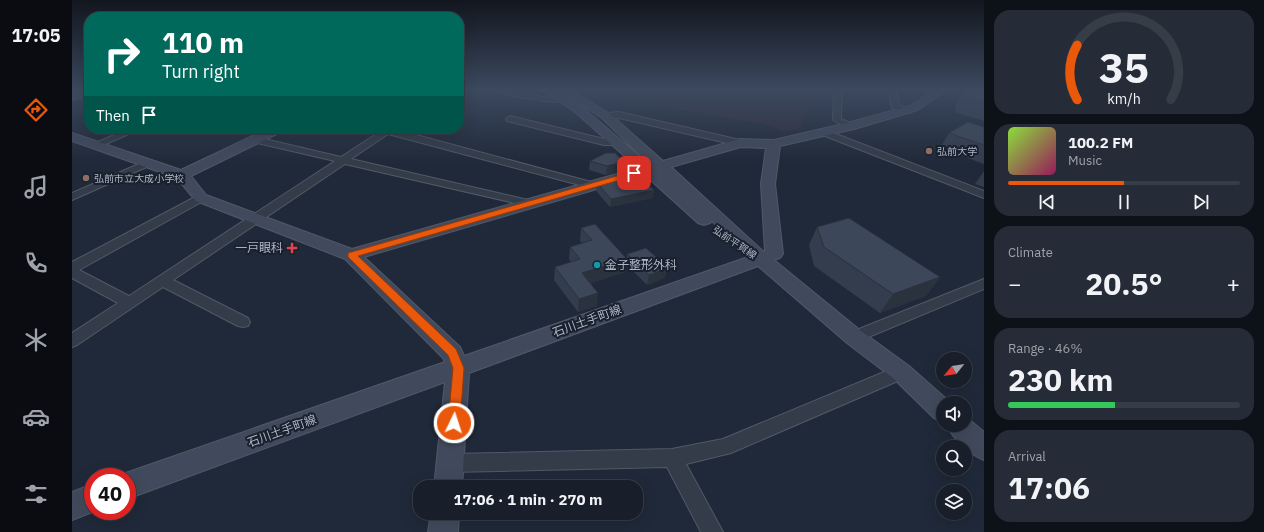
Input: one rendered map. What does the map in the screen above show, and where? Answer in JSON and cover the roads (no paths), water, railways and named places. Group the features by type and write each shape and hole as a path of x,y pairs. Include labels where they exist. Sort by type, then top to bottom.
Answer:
{"main road":[{"name":"弘前平賀線","path":"585,114 646,170 722,235 761,259"},
{"name":"弘前平賀線","path":"602,114 661,166 761,259"},
{"path":"351,255 740,142 774,144 896,114"},
{"path":"182,175 267,134"},
{"path":"72,137 182,175 201,198 254,220 351,255 452,352 458,368 450,475"},
{"name":"石川土手町線","path":"136,483 774,254 768,173 769,158 774,144"},
{"path":"761,259 854,337 901,372 936,404"},
{"path":"967,432 984,448"},
{"path":"72,506 84,501"},
{"path":"443,532 444,520"}],"street":[{"path":"837,114 837,120 850,126"},
{"path":"606,116 619,115 740,142"},
{"path":"510,119 604,142 615,142"},
{"path":"823,132 984,195"},
{"path":"96,145 124,134"},
{"path":"72,341 383,134"},
{"path":"404,134 592,185"},
{"path":"256,140 528,203"},
{"path":"72,197 148,163"},
{"path":"72,268 201,198"},
{"path":"72,272 130,303"},
{"path":"163,281 243,322"},
{"path":"854,337 984,284"},
{"path":"450,475 672,458 724,447 901,372"},
{"path":"672,458 712,532"}],"place":[{"name":"弘前大学","path":"929,151"},
{"name":"弘前市立大成小学校","path":"86,178"},
{"name":"一戸眼科","path":"292,248"},
{"name":"金子整形外科","path":"597,265"}]}
